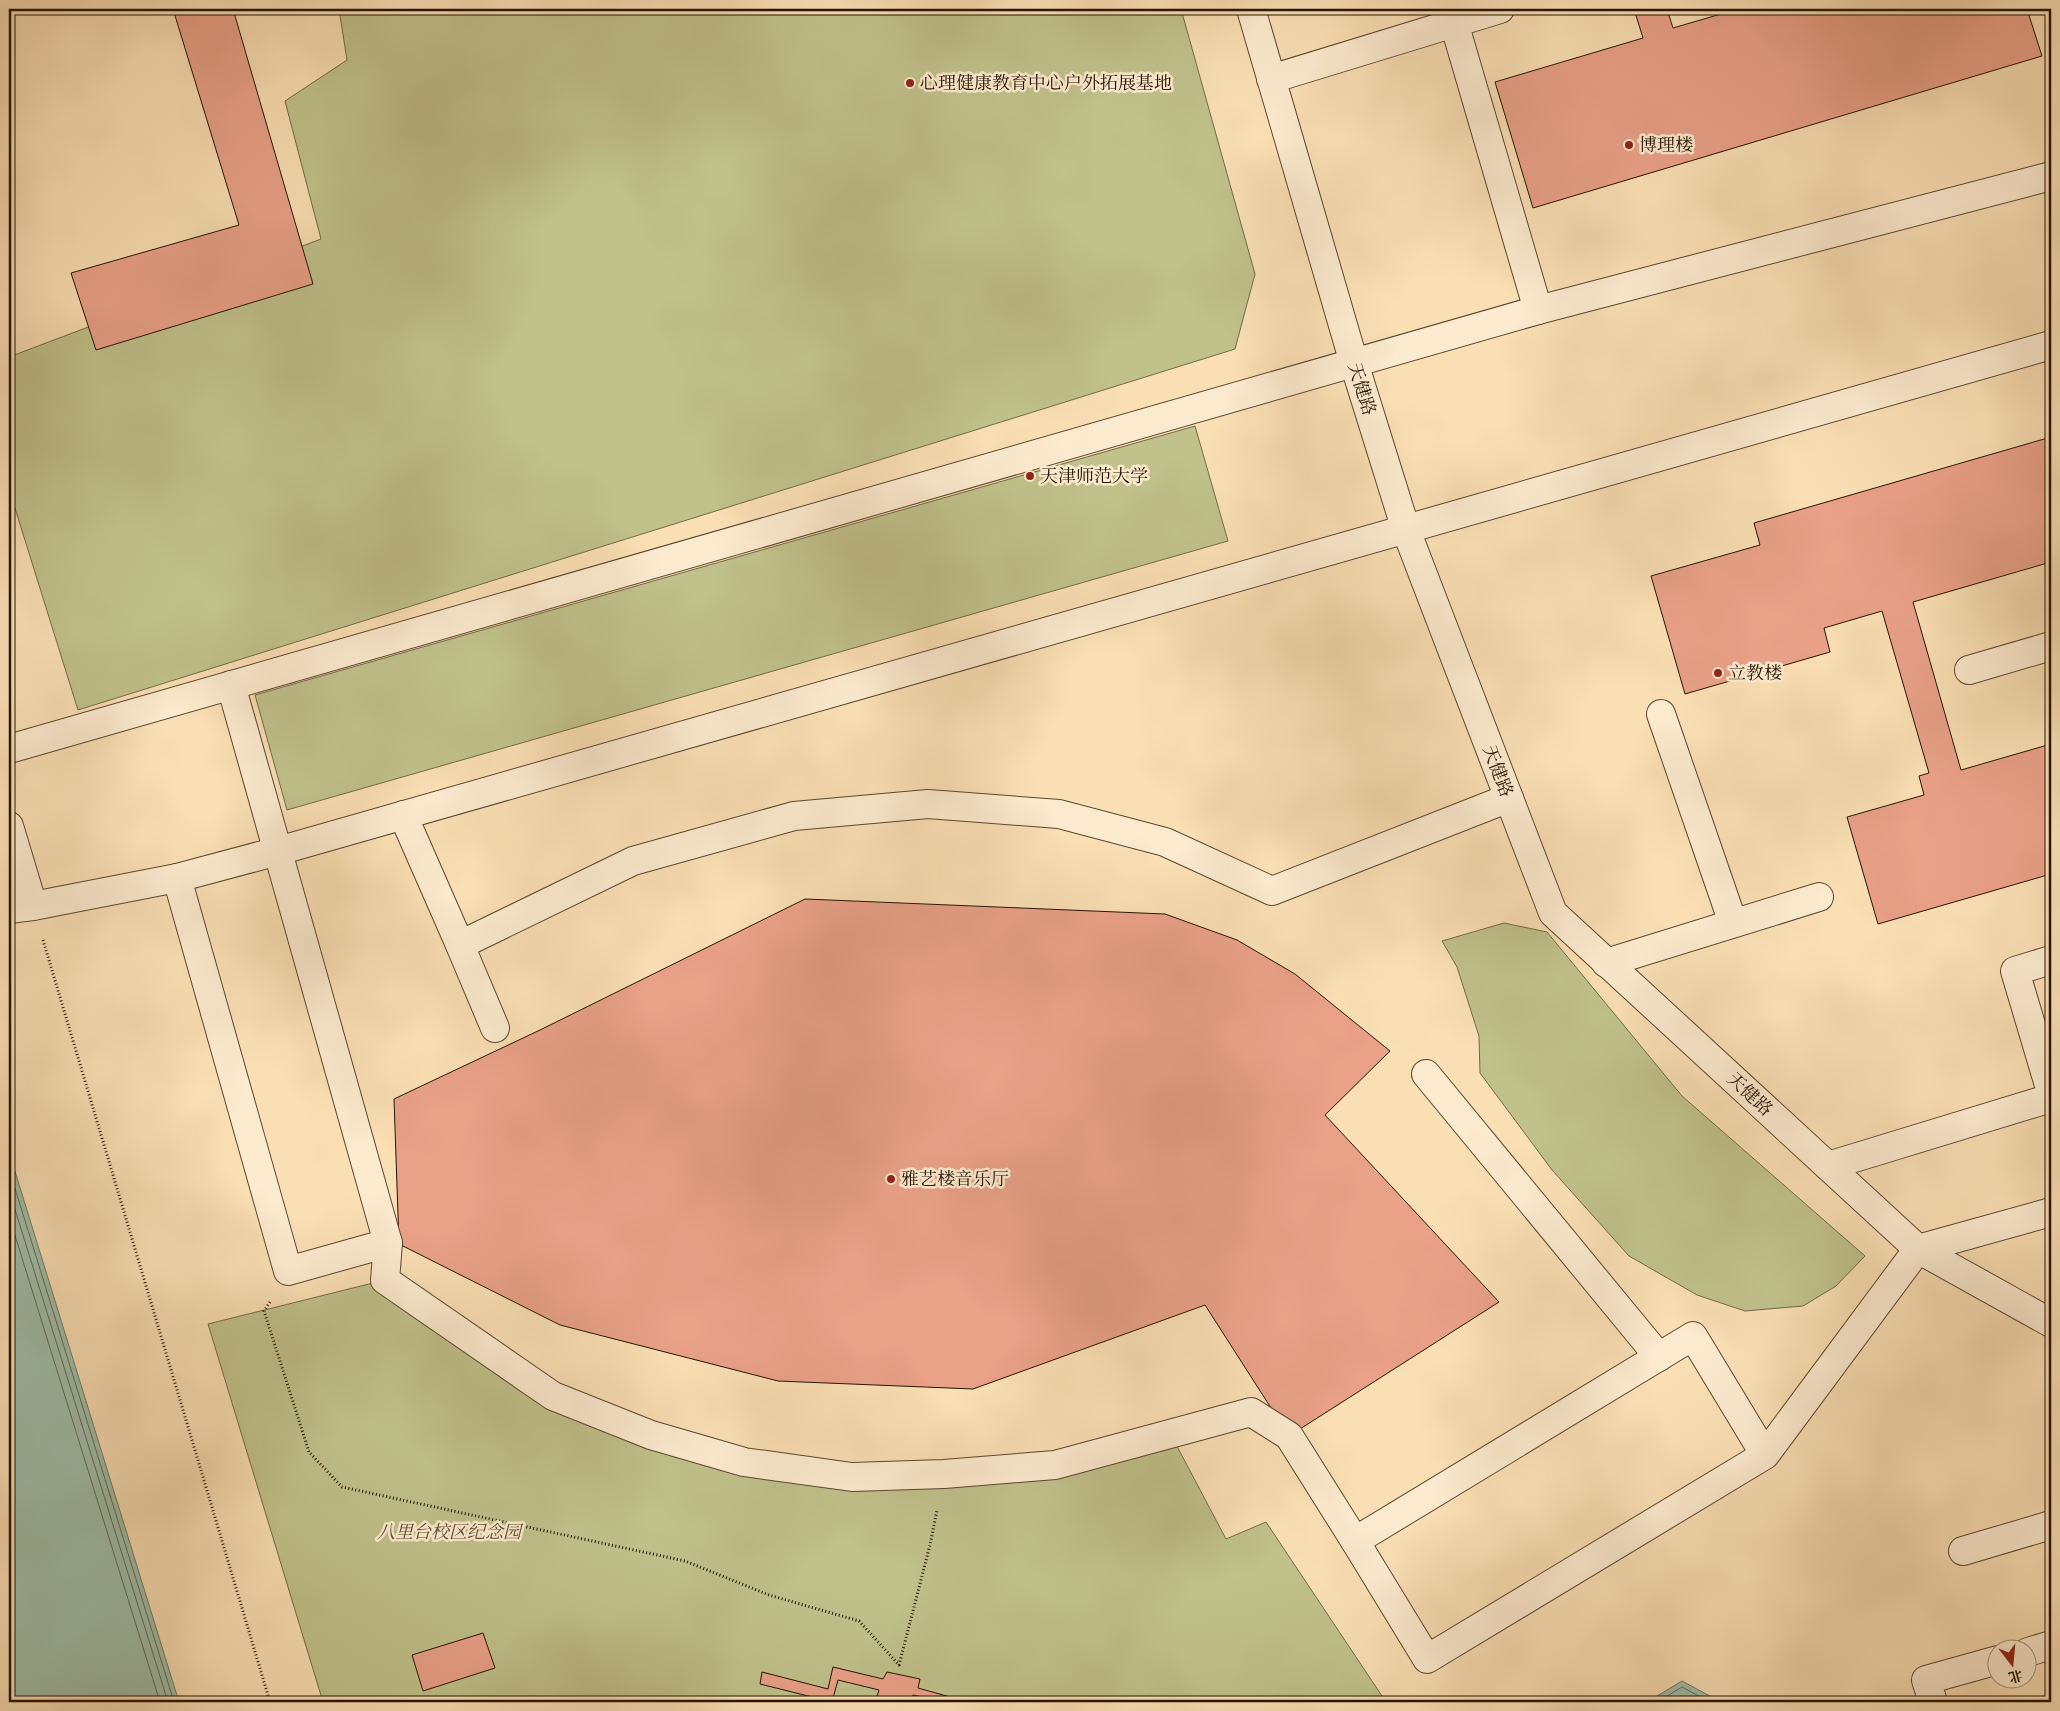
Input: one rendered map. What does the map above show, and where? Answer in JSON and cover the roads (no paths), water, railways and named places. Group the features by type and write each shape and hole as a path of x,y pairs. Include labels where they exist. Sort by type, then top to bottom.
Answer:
{"street":[{"name":"天健路","path":"1251,9 1354,363 1406,530 1553,913 1918,1249 2051,1323"},
{"path":"1271,79 1452,16 1500,9"},
{"path":"1452,16 1538,310"},
{"path":"9,748 1538,310 2051,176"},
{"path":"9,826 21,907 177,878 278,851 2051,345"},
{"path":"1970,670 2051,646"},
{"path":"231,685 388,1243 384,1280 553,1396 651,1435 744,1462 852,1477 944,1474 1055,1465 1251,1412 1289,1436 1427,1660 1765,1455 1918,1249 2051,1212"},
{"path":"1661,714 1733,923"},
{"path":"460,946 633,861 794,816 928,804 1059,814 1165,842 1272,891 1509,798"},
{"path":"403,815 495,1028"},
{"path":"177,878 288,1271 388,1243"},
{"path":"1606,962 1818,897"},
{"path":"2051,960 2015,971 2051,1092"},
{"path":"1426,1074 1659,1357"},
{"path":"1828,1166 2051,1098"},
{"path":"1355,1541 1693,1336 1765,1455"},
{"path":"1963,1551 2051,1525"},
{"path":"2038,1649 2051,1645"},
{"path":"1933,1702 1926,1680 1988,1663"}],"water":[{"path":"9,1152 179,1702 9,1702"},
{"path":"1682,1681 1721,1702 1647,1702"}],"place":[{"name":"心理健康教育中心户外拓展基地","path":"910,83"},
{"name":"博理楼","path":"1629,145"},
{"name":"天津师范大学","path":"1030,476"},
{"name":"立教楼","path":"1718,673"},
{"name":"雅艺楼音乐厅","path":"891,1179"}],"park label":[{"name":"八里台校区纪念园","path":"449,1532"}]}
